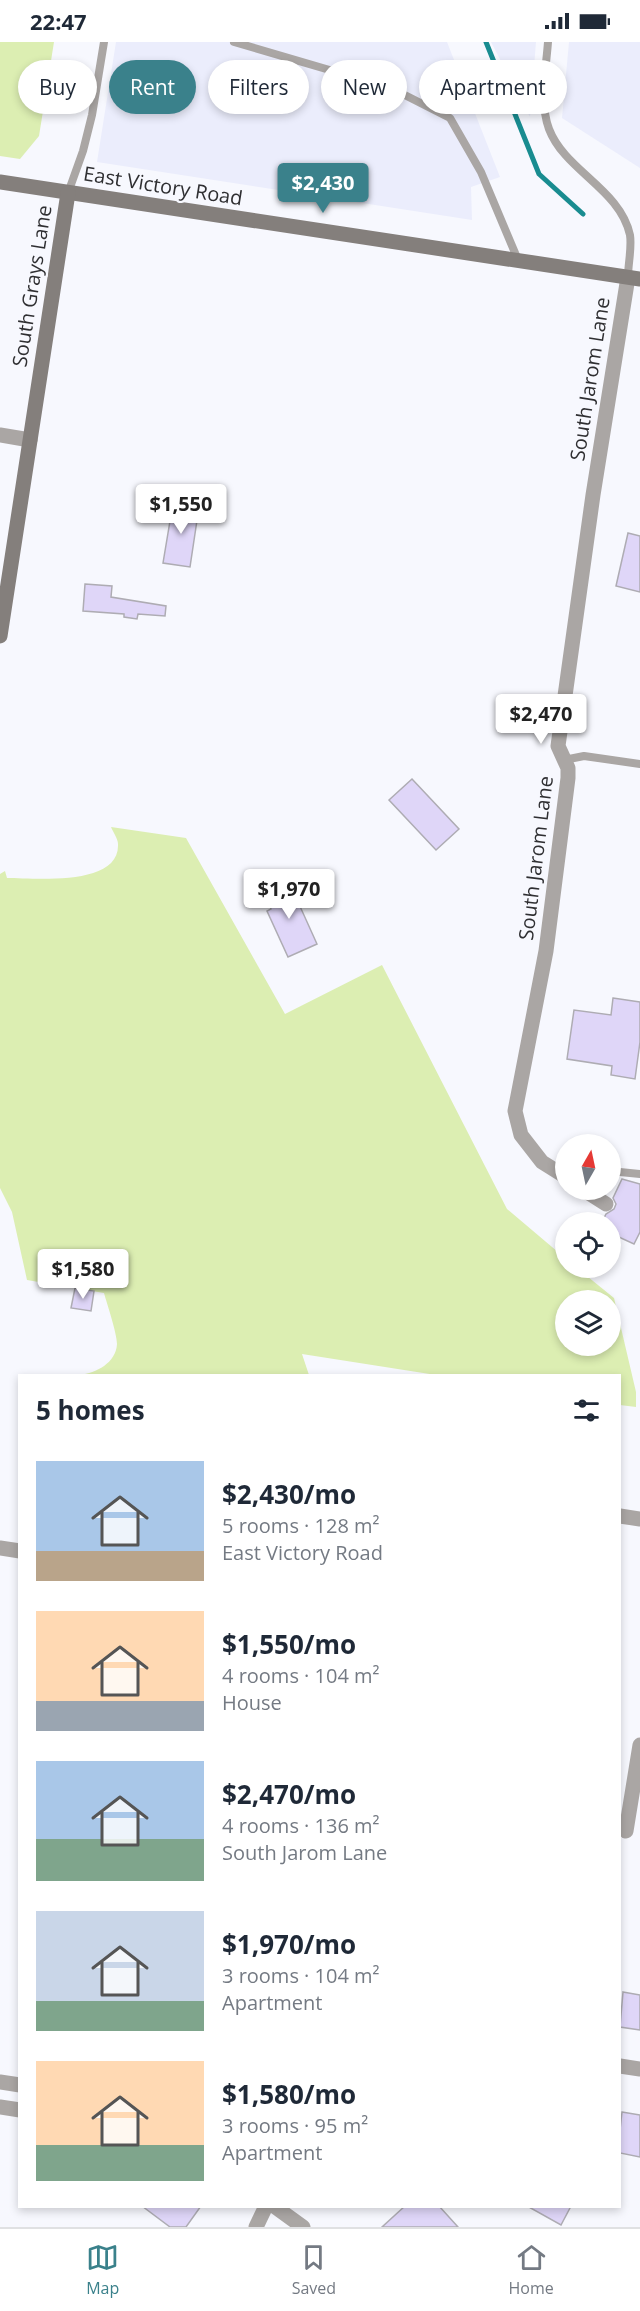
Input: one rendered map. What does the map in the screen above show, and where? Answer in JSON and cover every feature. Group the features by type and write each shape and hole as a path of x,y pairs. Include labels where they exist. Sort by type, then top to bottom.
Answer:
{"street":[{"name":"East Victory Road","path":"0,182 634,278"},
{"name":"South Grays Lane","path":"0,636 68,192"},
{"name":"South Jarom Lane","path":"555,1170 543,1162 521,1135 516,1111 546,951 568,778 568,768 558,746 593,495 634,278"},
{"path":"0,435 30,440"},
{"path":"600,1200 606,1204"},
{"path":"621,1516 640,1519"},
{"path":"0,1548 18,1551"},
{"path":"629,1831 640,1745"},
{"path":"621,2066 640,2069"},
{"path":"0,2082 18,2085"},
{"path":"0,2107 18,2110"},
{"path":"256,2227 265,2208"},
{"path":"276,2208 303,2227"}],"lane":[{"path":"68,192 90,124 104,42"},
{"path":"234,42 391,88 450,118 481,172 518,260"},
{"path":"548,42 543,108 549,130 563,151 617,207 630,236 634,278"},
{"path":"564,760 584,756 640,764"},
{"path":"621,1173 640,1174"}],"shaded area":[{"path":"116,42 447,42 454,60 419,60 419,114 475,114 500,177 471,187 472,220 97,162 109,86 109,114 196,114 196,60 113,60"},
{"path":"491,42 536,42 535,60 500,60"},
{"path":"569,42 640,42 640,168 562,118 562,114 567,114"}],"green space":[{"path":"0,42 54,42 51,60 18,60 18,114 43,114 39,136 20,159 0,156"},
{"path":"111,827 186,838 285,1014 382,965 507,1209 555,1250 555,1278 589,1278 604,1290 555,1290 555,1356 621,1356 621,1328 636,1392 636,1407 621,1405 621,1374 430,1374 302,1354 309,1374 84,1374 104,1366 116,1351 115,1333 104,1293 27,1280 12,1212 0,1188 0,874 5,871 7,878 55,879 91,874 105,867 115,858 118,844"}],"building":[{"path":"173,503 199,507 190,567 163,563"},
{"path":"628,533 640,536 640,592 616,586"},
{"path":"85,584 112,586 111,597 166,606 165,616 138,614 137,619 124,617 124,614 83,611"},
{"path":"412,779 459,829 436,850 389,800"},
{"path":"289,882 317,944 288,957 267,911 271,909 264,893"},
{"path":"613,998 640,1002 640,1042 635,1079 611,1075 612,1066 567,1059 574,1010 611,1015"},
{"path":"622,1179 640,1184 640,1232 634,1244 621,1238 621,1212 609,1212 616,1204 614,1200 621,1200"},
{"path":"75,1288 94,1291 91,1311 71,1308"},
{"path":"623,1992 640,1995 640,2030 621,2027"},
{"path":"622,2112 640,2115 640,2157 621,2153"},
{"path":"145,2208 200,2208 186,2227 170,2227"},
{"path":"403,2208 441,2208 458,2227 382,2227"},
{"path":"531,2208 570,2208 561,2225"}],"waterway":[{"path":"486,42 539,174 583,214"}]}
